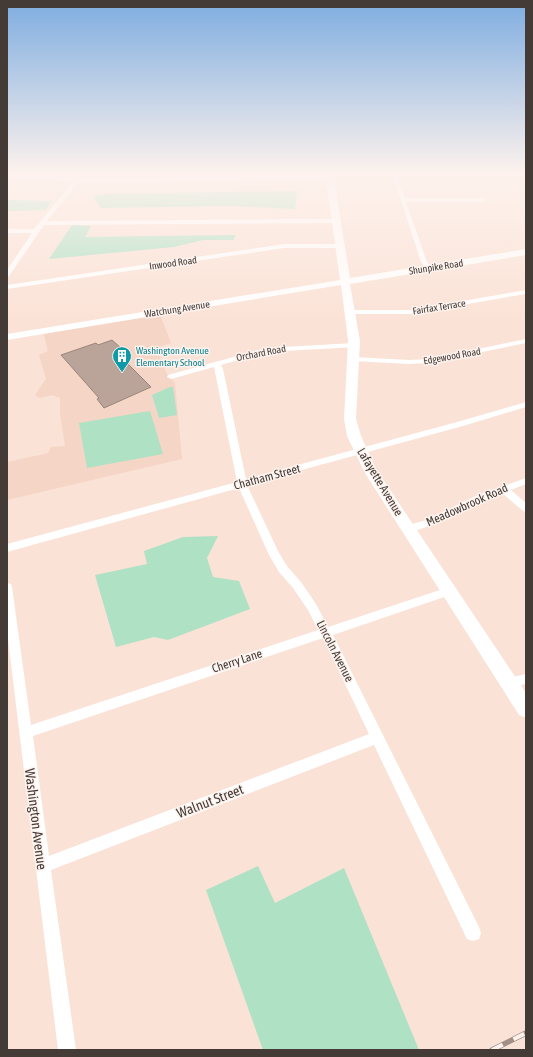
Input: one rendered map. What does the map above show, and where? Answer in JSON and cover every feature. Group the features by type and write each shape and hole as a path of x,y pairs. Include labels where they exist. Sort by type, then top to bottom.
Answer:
{"street":[{"path":"7,275 36,231 44,223 143,222"},
{"name":"Lafayette Avenue","path":"337,222 354,352 350,419 354,436 370,470 526,709"},
{"path":"411,222 424,262 429,268"},
{"path":"7,232 36,231"},
{"name":"Inwood Road","path":"7,287 284,246 340,246"},
{"name":"Shunpike Road","path":"346,282 526,252"},
{"name":"Watchung Avenue","path":"7,337 346,282"},
{"name":"Fairfax Terrace","path":"350,312 410,312 526,292"},
{"name":"Edgewood Road","path":"354,352 404,362 430,361 526,341"},
{"name":"Orchard Road","path":"171,377 266,350 354,352"},
{"name":"Lincoln Avenue","path":"216,364 219,369 242,484 273,552 283,569 297,585 312,607 326,633 473,933"},
{"name":"Chatham Street","path":"7,548 526,404"},
{"name":"Meadowbrook Road","path":"409,529 426,524 482,497 526,481"},
{"path":"504,489 526,509"},
{"name":"Washington Avenue","path":"7,587 66,1050"},
{"name":"Cherry Lane","path":"25,733 449,591"},
{"path":"509,683 526,679"},
{"name":"Walnut Street","path":"43,866 378,737"}],"shaded area":[{"path":"159,312 171,343 156,348 167,374 175,383 182,459 7,500 7,462 48,453 51,447 65,446 60,414 60,398 52,395 40,398 35,395 46,379 39,355 48,351 43,331"}],"green space":[{"path":"72,225 91,226 85,237 236,235 233,240 203,240 174,247 49,259"},
{"path":"173,387 177,415 159,418 152,395"},
{"path":"150,411 163,454 87,468 79,423"},
{"path":"218,536 207,558 213,577 239,581 250,609 168,640 154,637 116,647 95,575 147,564 144,551 183,537"},
{"path":"258,866 275,903 344,868 419,1050 263,1050 206,890"}],"building":[{"name":"Washington Avenue Elementary School","path":"112,340 131,357 124,360 151,387 104,408 97,399 99,398 61,355 96,343 98,345"}],"railway":[{"path":"492,1050 526,1033"}],"place":[{"name":"Washington Avenue Elementary School","path":"122,373"}]}
